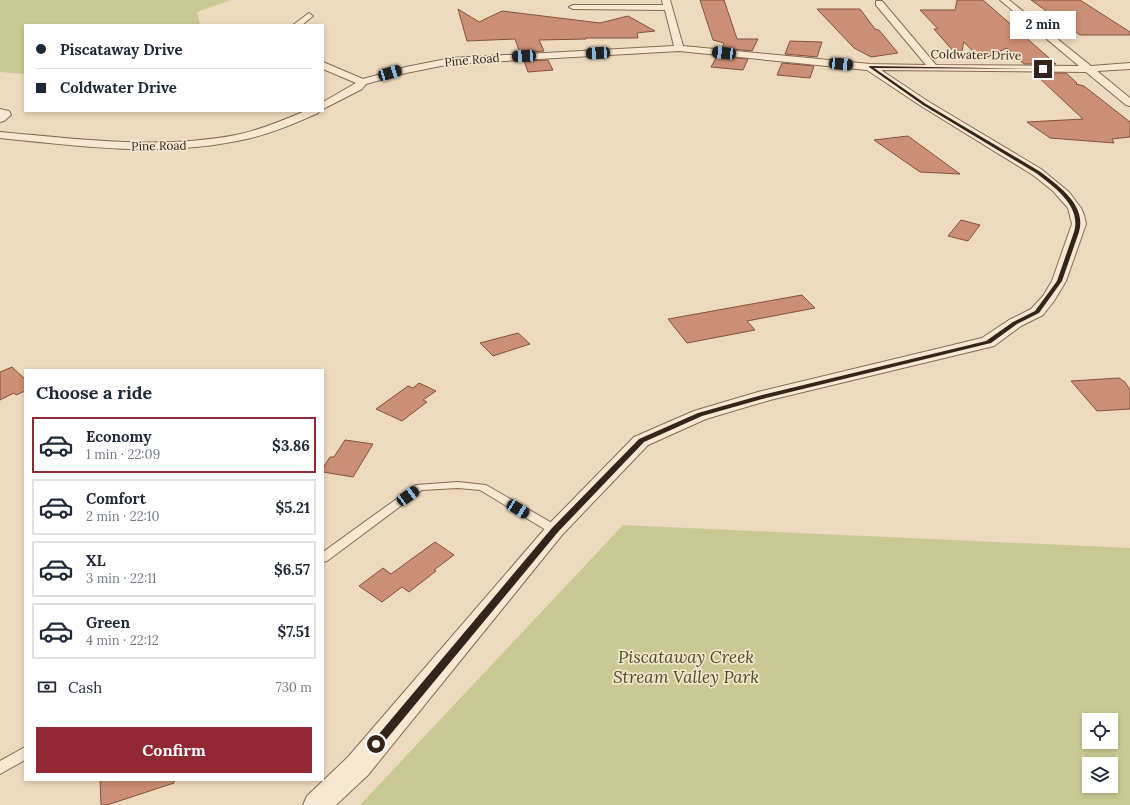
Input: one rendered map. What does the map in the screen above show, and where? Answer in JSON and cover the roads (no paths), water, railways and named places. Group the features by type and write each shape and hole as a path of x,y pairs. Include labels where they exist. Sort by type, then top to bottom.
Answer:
{"street":[{"path":"1004,0 1130,103"},
{"path":"879,3 933,67"},
{"path":"573,7 667,4 679,48"},
{"path":"298,24 309,16"},
{"name":"Pine Road","path":"324,105 358,87 362,82 400,70 451,61 679,48 870,67"},
{"path":"324,65 362,82"},
{"name":"Coldwater Drive","path":"870,67 1090,69 1130,66"},
{"path":"317,805 358,766 555,530 641,441 700,415 757,398 988,342 1015,323 1037,312 1048,298 1059,281 1079,224 1078,217 1071,202 1054,185 1037,172 925,104 870,67"},
{"path":"0,112 5,113 6,115 0,119"},
{"name":"Pine Road","path":"0,135 112,146 151,147 189,145 251,136 312,112"}],"lane":[{"path":"324,557 420,487 458,485 482,487 555,530"},
{"path":"0,768 24,754"}],"park label":[{"name":"Piscataway Creek Stream Valley Park","path":"686,667"}]}
